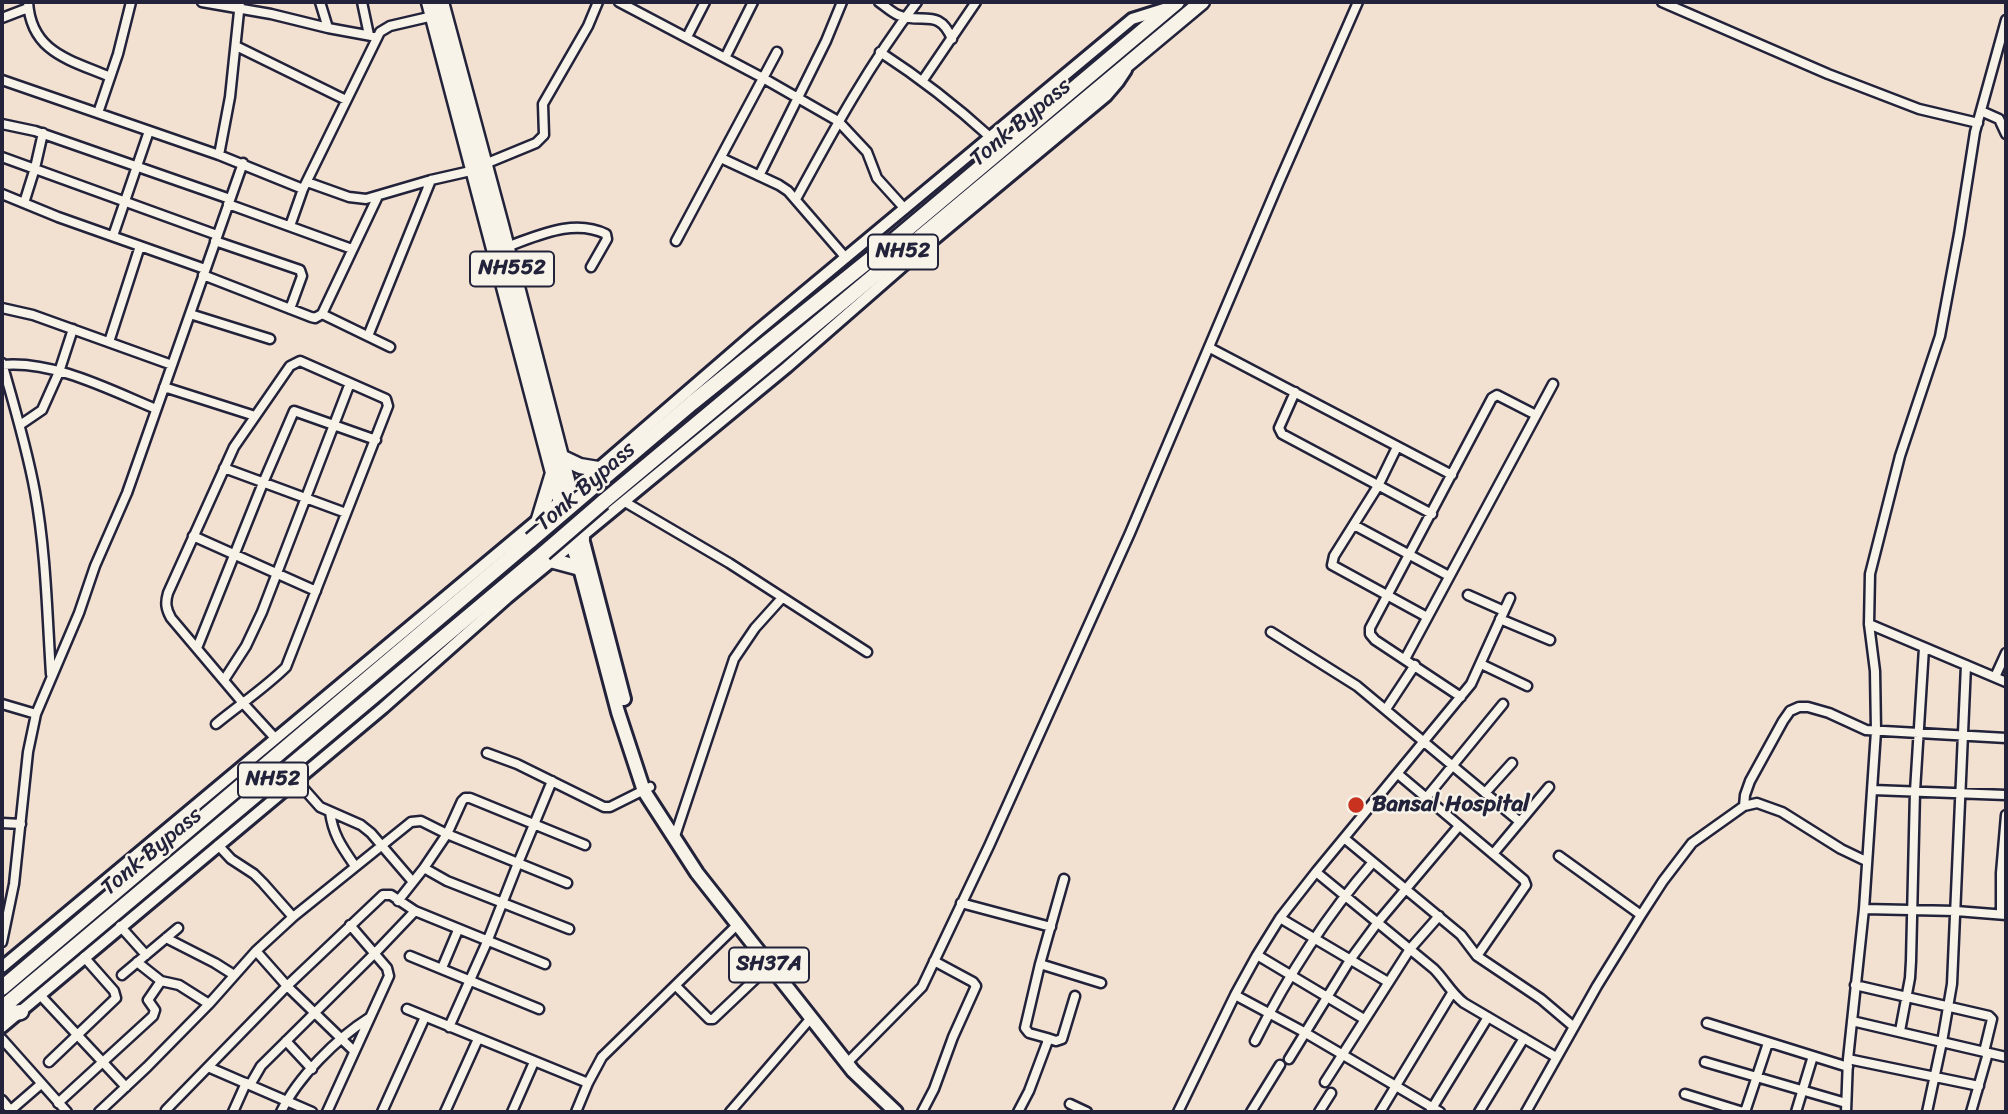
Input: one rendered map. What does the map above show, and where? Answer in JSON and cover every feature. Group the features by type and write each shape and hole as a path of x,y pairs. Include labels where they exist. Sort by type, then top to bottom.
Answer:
{"highway":[{"name":"NH552","path":"440,2 553,472 566,496"},
{"name":"Tonk Bypass","path":"2,1008 549,557 603,502 1202,2"},
{"name":"NH52","path":"2,988 692,403 893,241 1174,4"},
{"name":"NH552","path":"431,9 506,247 561,457 566,496 577,541"},
{"path":"561,457 580,466 598,469"},
{"path":"539,519 553,472"},
{"path":"549,557 580,568"},
{"path":"2,1015 21,1012"}],"main road":[{"name":"SH37A","path":"577,541 580,568 618,712 655,807 697,873 811,1018 847,1063 896,1112"},
{"name":"SH37A","path":"577,541 647,789"}],"street":[{"path":"98,113 131,2"},
{"path":"202,2 240,5 328,28 373,36"},
{"path":"320,2 328,28"},
{"path":"362,2 373,36"},
{"path":"2,80 305,185 358,199 378,197 480,167 542,139 543,104 588,26 598,2"},
{"path":"619,2 838,121 867,152 877,178 905,209"},
{"path":"687,37 705,2"},
{"path":"725,58 752,2"},
{"path":"759,176 826,41 842,2"},
{"path":"879,2 896,15 932,18 941,22 948,28 952,39"},
{"path":"796,199 838,121 880,52 917,2"},
{"path":"923,80 976,2"},
{"path":"847,1063 922,987 1130,533 1358,2"},
{"path":"1662,2 1828,74 1919,109 1978,123"},
{"path":"2,967 1132,19 1174,4"},
{"path":"2,18 28,5 40,39 57,55 110,77"},
{"path":"219,155 226,125 240,5"},
{"path":"290,226 305,185 373,36 431,9"},
{"path":"1706,1062 1802,1091 1846,1108 1855,985 1864,909 1876,731 1875,671 1869,624 1870,574 1900,456 1940,336 1978,123 2006,20"},
{"path":"236,47 346,100"},
{"path":"676,241 777,52"},
{"path":"880,52 923,80 990,137"},
{"path":"2,1027 383,708 549,557 577,541 625,502 787,367 940,233 1106,96 1131,62"},
{"path":"1981,111 1999,119 2006,134"},
{"path":"2,124 43,133 352,249"},
{"path":"113,236 149,131"},
{"path":"24,203 43,133"},
{"path":"2,157 125,201 300,270 302,276 290,309"},
{"path":"721,158 779,185 796,199 846,258"},
{"path":"2,942 14,884 28,751 37,714 79,613 95,566 127,493 243,163"},
{"path":"368,336 431,180"},
{"path":"2,194 141,246 315,318 322,314 378,197"},
{"path":"506,247 561,228 602,231 607,239 591,267"},
{"path":"109,342 141,246"},
{"path":"2,308 33,314 172,365"},
{"path":"190,314 270,339"},
{"path":"322,314 390,347"},
{"path":"20,425 42,410 73,329"},
{"path":"1210,348 1452,475"},
{"path":"216,724 242,702 286,667 388,406 388,402 305,363 295,362 234,447 166,601 166,610 171,618 242,702 275,738"},
{"path":"51,677 42,540 35,493 20,425 3,368 21,363 58,372 99,385 156,409"},
{"path":"225,680 250,639 278,575 350,383"},
{"path":"1405,659 1553,384"},
{"path":"164,387 255,416"},
{"path":"1295,392 1280,424 1280,431 1432,514"},
{"path":"1461,697 1375,640 1370,634 1370,628 1494,396 1501,396 1536,415"},
{"path":"197,648 294,411 376,440"},
{"path":"1397,447 1378,486 1334,556 1332,565 1427,617"},
{"path":"224,468 346,513"},
{"path":"625,502 729,563 867,652"},
{"path":"1354,525 1449,576"},
{"path":"193,536 316,591"},
{"path":"1468,595 1550,640"},
{"path":"1178,1112 1235,995 1280,918 1471,684 1510,597"},
{"path":"674,839 734,659 755,628 782,598"},
{"path":"1869,624 2006,682"},
{"path":"1271,632 1357,686 1520,822"},
{"path":"1900,1031 1911,961 1915,792 1924,648"},
{"path":"1995,677 2006,653"},
{"path":"1481,664 1527,686"},
{"path":"1386,709 1415,665"},
{"path":"1927,1112 1949,1006 1954,964 1966,666"},
{"path":"2,704 37,714"},
{"path":"1426,798 1503,704"},
{"path":"1744,806 1750,781 1790,711 1798,707 1829,713 1866,730 2006,738"},
{"path":"487,753 517,764 604,807 610,807 647,789"},
{"path":"1485,793 1512,763"},
{"path":"1398,774 1527,885 1477,956"},
{"path":"296,780 320,807 361,825 382,844 413,882"},
{"path":"449,1027 552,782"},
{"path":"1493,854 1549,787"},
{"path":"1873,790 2006,795"},
{"path":"398,901 447,834 465,798 584,845"},
{"path":"1526,1112 1641,915 1692,843 1744,806 1756,803 1782,812 1841,849 1866,861"},
{"path":"330,813 332,829 355,866"},
{"path":"1864,909 2004,914 2001,873 2006,815"},
{"path":"99,1112 209,1004 256,951 404,825 421,821 567,883"},
{"path":"2,823 21,824"},
{"path":"1289,1059 1350,960 1378,922 1459,826"},
{"path":"1344,838 1439,916 1461,936 1477,956 1541,999 1574,1027"},
{"path":"218,845 230,859 254,874 293,918"},
{"path":"1559,856 1641,915"},
{"path":"1255,1041 1314,939 1344,895 1373,862"},
{"path":"424,868 447,881 569,929"},
{"path":"1316,872 1442,977 1452,993 1556,1057"},
{"path":"1064,880 1025,1028 1029,1033 1056,1041 1062,1039 1076,996"},
{"path":"166,1110 287,986 383,895 387,894 415,911 458,930 545,964"},
{"path":"961,903 1051,927"},
{"path":"233,1112 261,1066 415,911"},
{"path":"1325,1082 1410,949 1439,916"},
{"path":"1280,918 1388,982"},
{"path":"576,1112 602,1057 738,924"},
{"path":"327,1112 389,976 387,968 350,925"},
{"path":"120,926 146,955"},
{"path":"122,975 178,928"},
{"path":"442,968 458,930"},
{"path":"166,938 234,975"},
{"path":"256,951 287,986 354,1051"},
{"path":"1257,955 1364,1019"},
{"path":"410,956 539,1009"},
{"path":"49,1062 116,998 114,991 84,957"},
{"path":"922,1112 976,986 934,961"},
{"path":"136,962 161,981 179,985 209,1004"},
{"path":"1040,964 1101,983"},
{"path":"676,986 709,1019 713,1019 770,965"},
{"path":"58,1103 153,1016 155,1010 148,1000 161,981"},
{"path":"1855,985 1991,1017 1979,1086 1971,1112"},
{"path":"1380,1112 1452,993"},
{"path":"40,995 126,1087"},
{"path":"1235,995 1304,1032 1434,1111 1488,1017"},
{"path":"407,1009 588,1083"},
{"path":"281,1112 286,1101 312,1069 342,1039 370,1017"},
{"path":"382,1112 425,1017"},
{"path":"730,1112 811,1018"},
{"path":"1852,1021 2006,1057"},
{"path":"1707,1023 1813,1056 1979,1086"},
{"path":"1018,1112 1029,1091 1047,1038"},
{"path":"1479,1112 1524,1038"},
{"path":"2,1039 67,1112"},
{"path":"445,1112 478,1039"},
{"path":"286,1041 312,1069"},
{"path":"1685,1094 1744,1112 1768,1043"},
{"path":"1796,1112 1813,1056"},
{"path":"512,1112 534,1062"},
{"path":"1251,1112 1280,1065"},
{"path":"208,1067 312,1112"},
{"path":"2,1100 11,1111 41,1084"},
{"path":"1319,1112 1331,1093"},
{"path":"1070,1104 1087,1112"}],"place":[{"name":"Bansal Hospital","path":"1356,805"}]}
